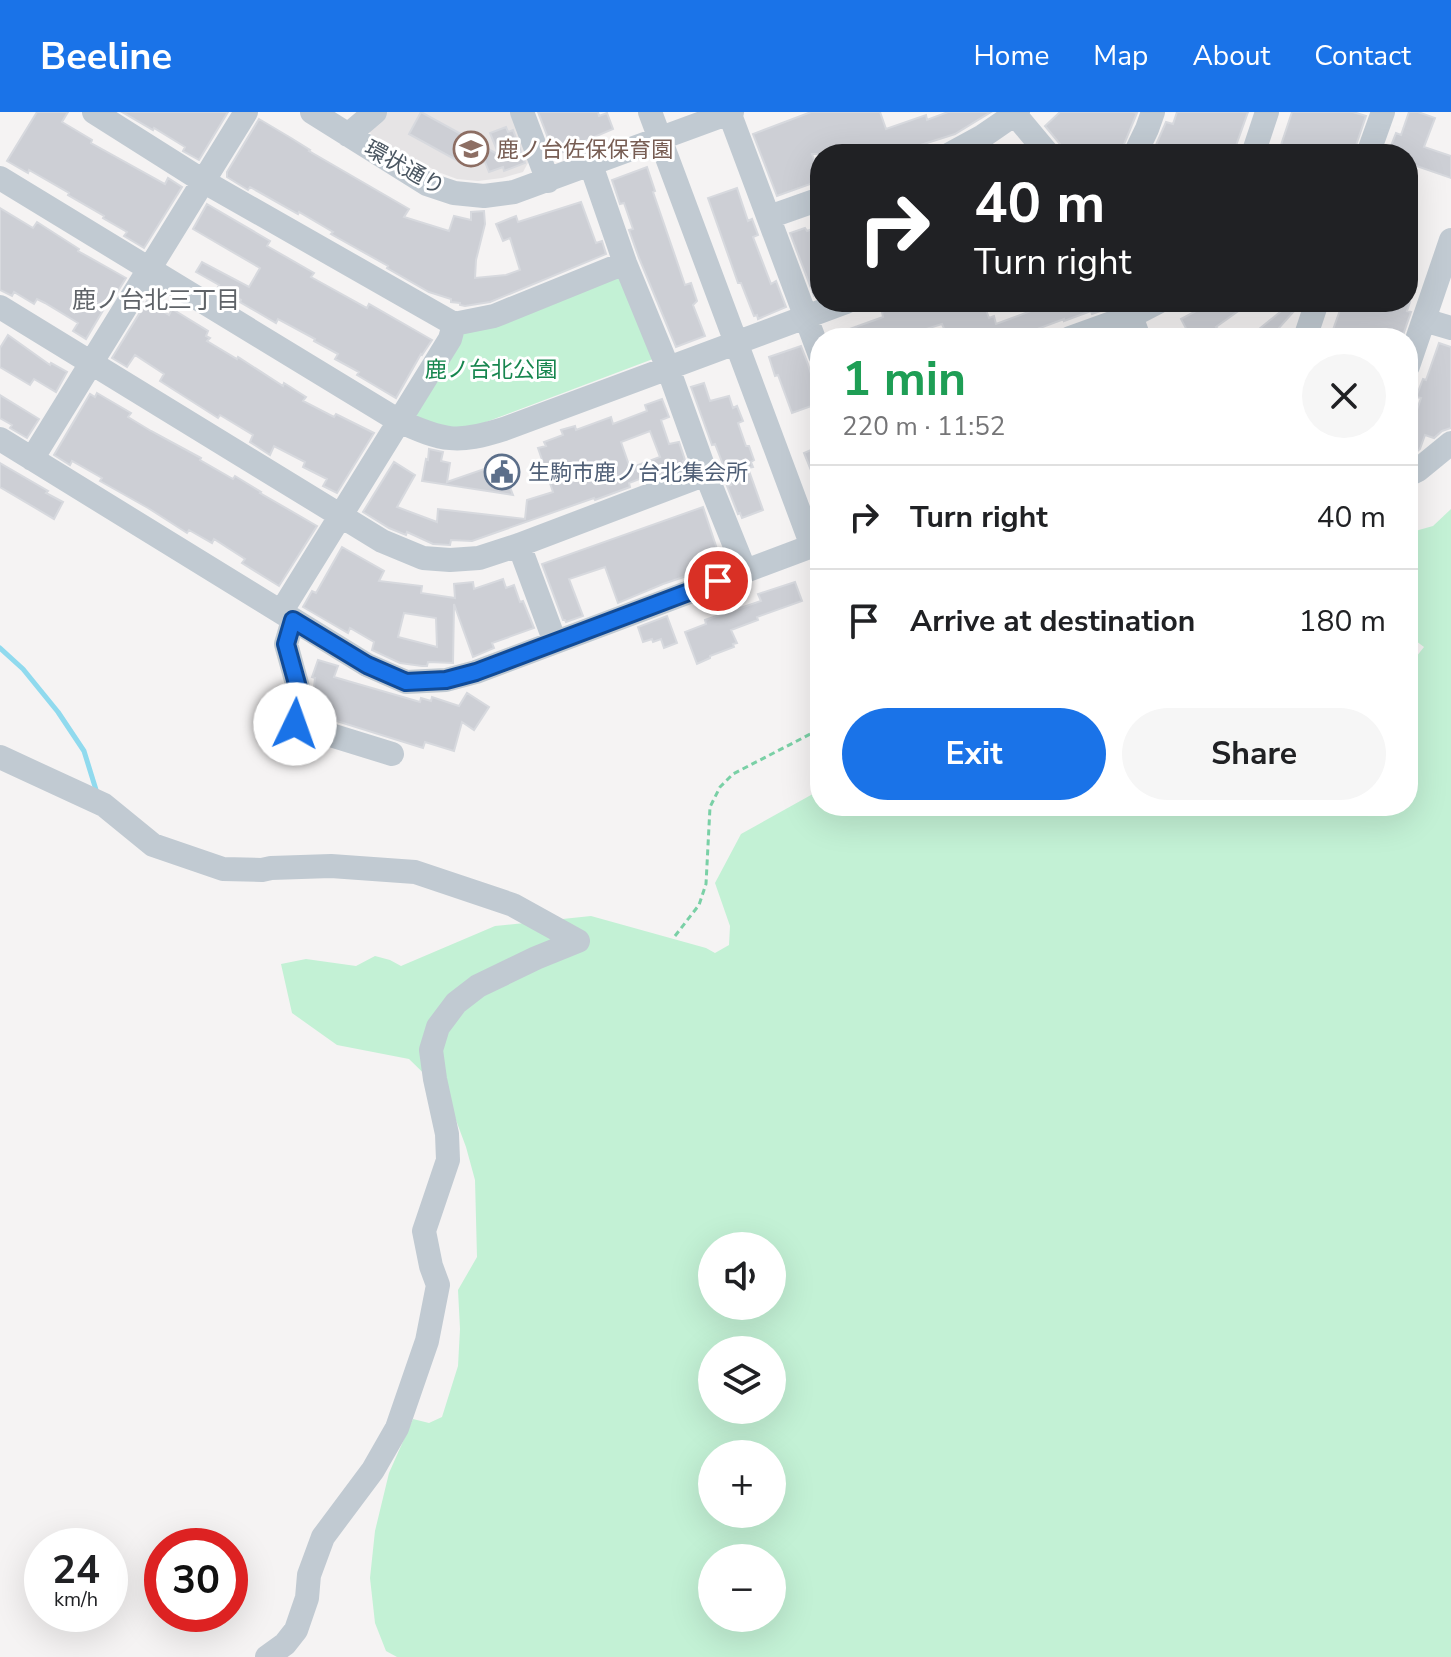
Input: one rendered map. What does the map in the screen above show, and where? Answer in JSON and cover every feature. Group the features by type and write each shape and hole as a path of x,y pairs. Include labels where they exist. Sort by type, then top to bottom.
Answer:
{"street":[{"path":"94,112 203,181 454,324 494,316 625,263"},
{"path":"32,459 246,112"},
{"name":"環状通り","path":"312,112 427,184 454,193 484,196 514,192 548,181 730,112"},
{"path":"348,135 375,112"},
{"path":"522,112 548,181"},
{"path":"650,112 736,343 810,529"},
{"path":"730,112 810,328"},
{"path":"1140,144 1153,112"},
{"path":"1256,144 1267,112"},
{"path":"1372,144 1383,112"},
{"path":"968,144 1015,113 1040,144"},
{"path":"591,165 625,263 745,571"},
{"path":"0,178 399,421 441,438 477,438 819,312"},
{"path":"769,217 810,203"},
{"path":"1418,337 1451,240"},
{"path":"0,307 382,541 423,558 479,558 706,474"},
{"path":"1103,328 1132,319"},
{"path":"1424,320 1451,328"},
{"path":"392,754 295,724 299,691 286,644 287,616 340,516 450,339 454,324"},
{"path":"0,439 367,665 406,682 446,680 476,672 810,546"},
{"path":"1418,470 1451,443"},
{"path":"519,545 555,642"},
{"path":"0,757 104,805 153,845 223,869 331,866 415,872 513,905 578,941 478,986 456,1003 438,1027 431,1050 447,1134 448,1160 424,1231 438,1285 427,1341 397,1428 373,1470 323,1537 309,1575 307,1598 296,1630 285,1644 267,1657"}],"path":[{"path":"675,936 699,905 706,884 710,807 720,787 733,774 810,734"}],"shaded area":[{"path":"386,112 512,112 529,161 523,172 502,178 478,181 457,179 372,136 367,127"}],"green space":[{"name":"鹿ノ台北公園","path":"621,271 653,359 478,425 436,426 412,412 462,326"},
{"path":"1451,509 1451,1657 397,1657 386,1651 375,1623 370,1578 375,1531 389,1473 413,1419 429,1423 442,1417 458,1366 458,1290 477,1257 475,1180 447,1096 409,1059 337,1045 292,1013 281,964 306,959 356,966 375,956 401,966 495,926 591,916 715,953 729,945 730,926 715,883 741,834 810,796 810,816 1418,816 1418,654 1424,647 1418,642 1418,530 1433,526"}],"building":[{"path":"37,112 68,112 62,122 92,140 91,143 165,184 168,178 182,187 144,248 124,236 127,232 69,193 7,161"},
{"path":"122,112 228,112 199,160 183,151 185,147"},
{"path":"421,112 499,155 490,133 506,127 508,132 513,130 525,163 504,171 503,167 489,172 485,162 467,166 409,134"},
{"path":"538,112 598,112 599,116 607,113 613,129 580,143 581,146 557,154 556,150 553,151"},
{"path":"811,112 880,112 886,129 926,115 927,120 948,112 991,112 955,134 924,144 810,144 810,184 777,196 753,134"},
{"path":"1060,112 1137,113 1124,144 1060,144 1045,126"},
{"path":"1177,112 1248,112 1237,144 1156,144 1166,122 1173,124"},
{"path":"1292,112 1353,112 1366,116 1356,144 1281,144"},
{"path":"1409,112 1435,118 1424,147 1451,156 1451,178 1418,166 1418,144 1392,144 1396,133 1401,135"},
{"path":"259,119 409,209 404,217 449,231 454,216 471,220 471,212 484,211 485,224 475,278 506,275 520,270 510,238 503,241 496,224 516,216 518,222 581,202 596,243 602,241 606,254 490,302 465,306 451,302 451,299 429,292 387,268 299,212 250,187 248,190 227,177 227,172"},
{"path":"647,167 685,285 691,283 697,301 693,305 705,336 676,347 639,258 624,203 620,204 612,180"},
{"path":"737,188 748,221 752,219 758,235 753,237 771,284 776,281 786,307 758,319 741,283 738,283 708,198"},
{"path":"207,204 270,241 267,246 314,273 311,277 367,308 369,304 432,340 396,398 335,359 338,354 315,339 278,319 276,323 196,272 202,262 249,287 260,268 193,229"},
{"path":"0,208 33,228 37,222 78,251 126,278 86,339 73,331 78,323 45,303 37,299 34,304 14,292 12,296 0,290"},
{"path":"805,228 810,230 810,286 790,233"},
{"path":"147,301 169,315 172,309 208,331 206,336 210,338 207,341 283,386 284,383 306,397 303,401 374,433 337,493 323,486 327,479 303,467 305,462 274,446 270,455 250,442 253,435 220,415 218,418 160,381 164,374 135,355 127,367 112,358"},
{"path":"882,312 987,312 989,318 994,316 996,324 1028,312 1088,312 1040,328 944,328 942,324 929,328 852,328 883,317"},
{"path":"1194,312 1237,312 1217,328 1186,328 1181,319"},
{"path":"1280,312 1293,312 1279,328 1260,328"},
{"path":"1339,312 1411,312 1405,328 1334,328"},
{"path":"8,335 50,365 67,372 56,392 34,379 30,385 0,367 0,348"},
{"path":"1439,343 1451,347 1451,428 1434,438 1425,435 1418,451 1418,407 1421,398 1418,397 1418,392 1423,379 1426,380"},
{"path":"801,346 810,370 810,407 792,413 769,357"},
{"path":"704,383 710,401 729,396 733,408 737,406 743,421 738,423 754,460 751,462 753,467 748,468 763,510 742,518 691,387"},
{"path":"97,393 131,413 128,417 151,431 233,479 235,476 317,526 279,586 242,563 245,559 214,539 212,543 189,530 187,533 100,481 102,478 54,455 90,394 95,397"},
{"path":"0,395 39,419 27,438 0,418"},
{"path":"662,399 669,417 661,420 669,444 679,442 685,465 629,483 630,487 595,500 472,541 451,540 450,545 433,544 407,532 406,535 363,512 394,462 415,475 397,507 437,522 438,509 525,519 527,500 553,492 538,448 546,446 544,442 563,435 561,430 575,426 576,430 611,417 613,424 647,411 645,405","holes":["650,431 660,457 630,468 621,442"]},
{"path":"429,449 443,452 441,461 450,463 447,482 508,459 513,475 506,477 513,495 422,481"},
{"path":"810,450 810,468 804,453"},
{"path":"0,463 63,502 54,519 0,487"},
{"path":"703,507 722,564 618,603 605,567 569,579 583,616 566,622 563,620 542,564"},
{"path":"342,547 384,571 379,581 422,586 421,593 455,598 454,584 473,582 474,589 503,579 506,588 514,585 534,628 492,643 494,648 473,657 454,604 453,663 428,662 427,666 422,666 400,663 372,650 374,642 350,628 348,633 303,607 312,591 316,593","holes":["404,613 436,618 437,647 398,637"]},
{"path":"795,582 802,601 731,630 737,643 733,644 734,647 697,664 685,632 706,624 705,620 761,601 758,594"},
{"path":"667,616 677,643 664,648 661,639 643,642 638,627"},
{"path":"318,660 338,666 334,677 420,702 421,698 431,701 432,697 459,706 467,693 489,707 474,730 462,722 454,751 425,742 423,748 311,713 315,678 312,677"}],"waterway":[{"path":"0,648 23,669 58,712 84,751 97,793"}],"place":[{"name":"鹿ノ台佐保保育園","path":"471,149"},
{"name":"生駒市鹿ノ台北集会所","path":"502,472"}],"district":[{"name":"鹿ノ台北三丁目","path":"156,300"}],"route":[{"path":"295,724 299,691 286,644 293,620 367,665 406,682 446,680 476,672 718,581"}]}
